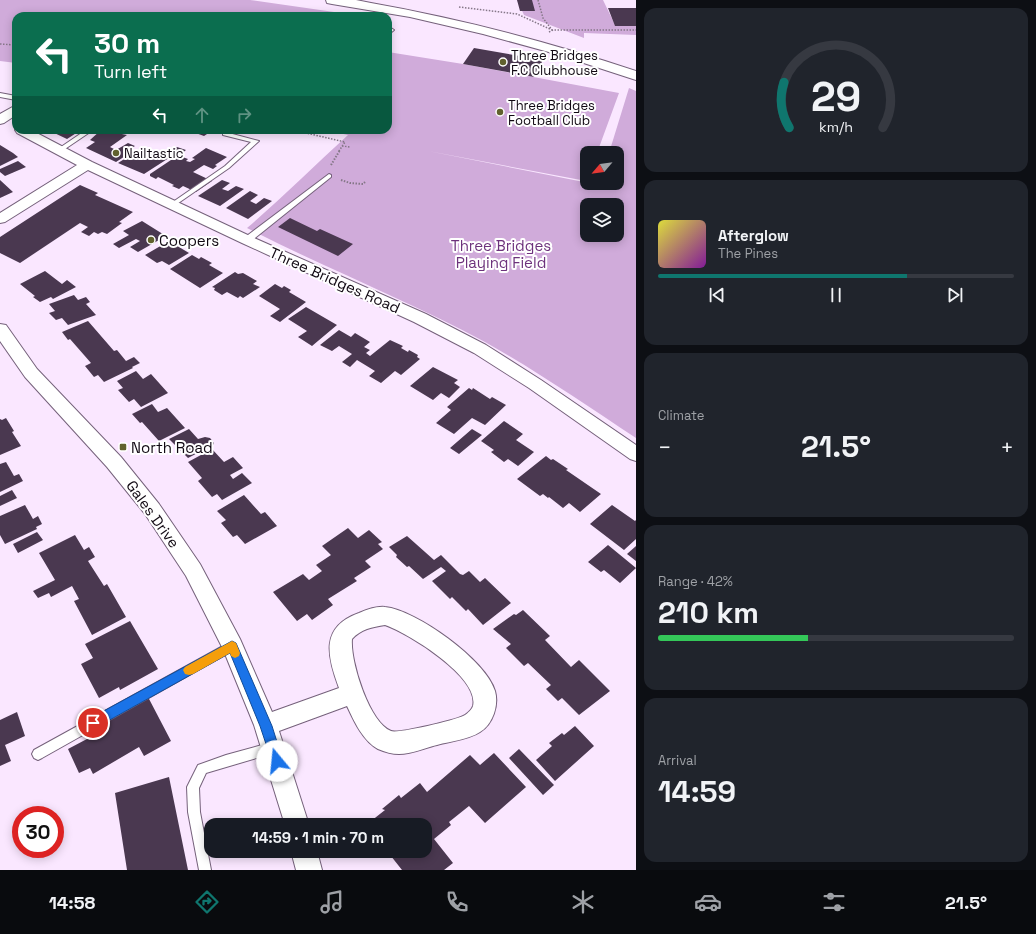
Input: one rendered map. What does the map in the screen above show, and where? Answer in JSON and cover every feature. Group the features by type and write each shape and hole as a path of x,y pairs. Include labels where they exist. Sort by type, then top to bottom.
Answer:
{"main road":[{"path":"332,0 474,26 584,57 636,76"}],"street":[{"path":"0,120 12,112"},
{"path":"0,120 12,125"},
{"name":"Three Bridges Road","path":"29,134 87,165 247,240 420,318 480,349 535,384 636,454"},
{"path":"0,219 87,165"},
{"name":"Gales Drive","path":"0,329 31,373 114,462 152,509 193,570 232,646 266,726 295,818"},
{"path":"372,616 385,616 400,621 440,644 471,672 484,692 484,710 472,724 402,744 385,740 370,728 351,694 340,652 341,638 349,627 372,616"},
{"path":"266,726 351,694"},
{"path":"306,858 309,870"}],"lane":[{"path":"0,95 12,97"},
{"path":"60,150 84,134"},
{"path":"172,205 227,166 256,141 225,134"},
{"path":"247,240 329,176"},
{"path":"38,754 232,646"},
{"path":"205,870 194,812 194,787 202,770 226,761 273,748"}],"path":[{"path":"538,0 543,18 553,30"},
{"path":"457,7 517,14 553,30 636,30"},
{"path":"533,42 553,30"},
{"path":"0,44 12,44"},
{"path":"310,134 345,142 328,169 329,176 350,183 363,184 365,182"},
{"path":"342,146 350,147"}],"green space":[{"path":"0,0 250,0 334,12 12,12 12,62 0,61"},
{"path":"517,0 603,0 615,25 636,26 636,35 584,33 584,38 524,15"},
{"name":"Three Bridges Playing Field","path":"392,53 463,64 619,93 600,146 580,146 580,180 428,151 580,181 580,190 624,190 624,146 611,146 629,88 636,91 636,438 542,376 485,342 426,312 276,243 247,228 348,135 343,134 392,134"}],"building":[{"path":"517,0 532,0 535,11 520,11"},
{"path":"608,8 636,8 636,26 615,26"},
{"name":"Three Bridges F.C Clubhouse","path":"474,48 543,60 534,77 463,64"},
{"path":"56,134 75,134 67,139"},
{"path":"97,134 122,134 127,135 110,147 116,150 128,143 135,146 130,149 133,151 116,162 86,148 95,142 90,140"},
{"path":"0,145 13,153 18,157 0,166"},
{"path":"177,147 186,150 181,154 172,151"},
{"path":"206,148 227,157 215,165 217,166 213,169 204,165 193,172 212,181 196,192 183,186 179,189 158,177 156,179 150,176 150,174 177,156 188,159 186,161 190,162 195,159 192,158"},
{"path":"145,149 153,153 157,150 172,156 144,174 118,163 137,151 141,152"},
{"path":"18,161 26,167 5,176 0,172 0,169"},
{"path":"0,180 13,192 0,198"},
{"path":"222,180 230,183 222,189 228,191 236,186 244,189 220,206 198,196"},
{"path":"80,185 98,193 95,195 133,212 119,222 122,223 107,234 102,232 98,234 94,232 89,236 81,232 88,227 80,223 20,263 0,253 0,237"},
{"path":"250,191 258,195 250,201 256,204 264,198 272,201 248,219 226,208"},
{"path":"290,218 317,231 320,229 353,244 338,256 278,227"},
{"path":"142,221 166,236 138,252 130,247 140,241 136,239 119,248 113,244 129,235 123,231"},
{"path":"169,241 189,253 169,265 162,261 157,263 145,255"},
{"path":"192,255 199,259 201,257 212,263 209,265 223,273 200,288 170,269"},
{"path":"45,271 62,284 67,280 76,287 53,299 51,297 40,302 20,284"},
{"path":"235,272 238,274 243,273 257,281 253,284 260,287 243,298 240,296 238,298 227,292 222,295 214,290 215,288 212,287"},
{"path":"275,284 282,288 284,286 291,290 289,292 306,302 280,322 270,316 280,309 259,296"},
{"path":"74,295 78,300 86,297 90,302 86,304 96,315 68,325 62,318 56,320 49,313 55,311 49,304"},
{"path":"306,307 337,325 312,346 298,337 307,331 288,319"},
{"path":"88,321 114,351 117,350 126,361 134,357 140,363 104,382 98,375 94,377 85,366 91,363 62,332"},
{"path":"339,330 351,337 355,333 370,342 364,347 370,350 366,353 370,356 390,340 403,346 401,348 408,352 409,350 418,355 417,357 420,359 401,375 395,371 381,383 369,376 375,371 357,360 350,367 342,362 352,354 339,346 332,351 320,345"},
{"path":"433,367 458,380 454,383 460,387 449,398 441,393 433,400 410,386"},
{"path":"136,371 143,379 151,374 168,393 141,407 134,399 129,402 118,390 123,388 117,381"},
{"path":"469,388 472,390 473,388 490,399 492,397 506,405 485,425 472,418 454,434 436,423 451,410 447,407"},
{"path":"152,404 158,412 167,408 185,428 159,441 142,422 140,423 132,414"},
{"path":"6,418 14,431 12,432 21,446 0,455 0,419 2,420"},
{"path":"504,421 523,434 516,440 534,452 518,466 508,459 504,462 491,452 494,450 481,441"},
{"path":"189,429 198,439 205,437 210,438 214,443 213,445 188,458 169,439"},
{"path":"472,429 482,435 459,454 450,448"},
{"path":"212,449 224,462 233,457 243,468 230,475 233,479 242,473 252,483 222,500 217,494 212,497 198,481 202,478 188,462"},
{"path":"546,456 568,469 566,470 601,494 580,512 569,503 563,508 549,497 548,498 543,494 540,496 517,479"},
{"path":"6,462 14,476 19,474 23,481 0,492 0,464"},
{"path":"12,490 17,498 0,506 0,496"},
{"path":"244,495 261,514 265,512 277,526 245,544 237,535 233,537 221,523 226,520 217,511"},
{"path":"25,505 33,519 38,516 42,524 36,527 37,529 5,544 0,535 0,516"},
{"path":"612,505 635,521 636,520 636,539 624,550 590,524"},
{"path":"348,528 358,538 369,530 382,542 378,544 383,549 365,561 371,567 354,578 357,581 328,599 333,605 312,620 307,614 297,621 273,592 303,574 309,580 322,571 316,565 331,555 322,546"},
{"path":"37,532 43,540 18,553 13,544"},
{"path":"75,535 84,550 89,547 95,557 88,561 104,586 107,584 126,617 92,635 74,601 79,599 72,586 51,597 49,593 38,598 33,591 55,580 39,553"},
{"path":"407,536 434,560 441,555 460,574 463,575 469,571 480,582 485,578 511,603 483,625 468,609 466,611 452,597 450,599 432,581 446,571 441,567 423,579 409,566 407,567 396,557 397,555 389,547"},
{"path":"608,545 636,568 620,583 604,570 601,572 588,562"},
{"path":"636,546 636,561 627,554"},
{"path":"523,610 550,636 545,640 571,667 579,660 610,691 579,715 562,698 558,701 546,689 551,685 528,663 524,666 506,648 511,644 493,629 514,614 516,615"},
{"path":"130,621 158,669 120,690 119,687 99,698 81,664 93,658 85,644"},
{"path":"148,697 171,741 144,756 139,747 93,774 90,768 79,773 68,749 104,730 100,722"},
{"path":"17,712 25,736 5,745 11,761 0,766 0,720"},
{"path":"575,726 594,746 555,781 536,760 552,746 549,743 562,733 564,735"},
{"path":"519,749 554,785 543,795 509,758"},
{"path":"494,753 526,787 485,823 469,806 449,822 451,825 434,839 453,863 444,870 402,870 393,858 432,858 432,818 375,818 385,810 382,809 399,795 401,798 420,783 427,792 470,755 480,765"},
{"path":"169,777 188,870 127,870 115,793"}],"slow traffic":[{"path":"189,670 232,646 235,653"}],"place":[{"name":"Three Bridges F.C Clubhouse","path":"503,62"},
{"name":"Three Bridges Football Club","path":"500,112"},
{"name":"Nailtastic","path":"116,153"},
{"name":"Coopers","path":"151,240"},
{"name":"North Road","path":"123,447"}],"route":[{"path":"93,723 232,646 266,726 277,761"}]}
